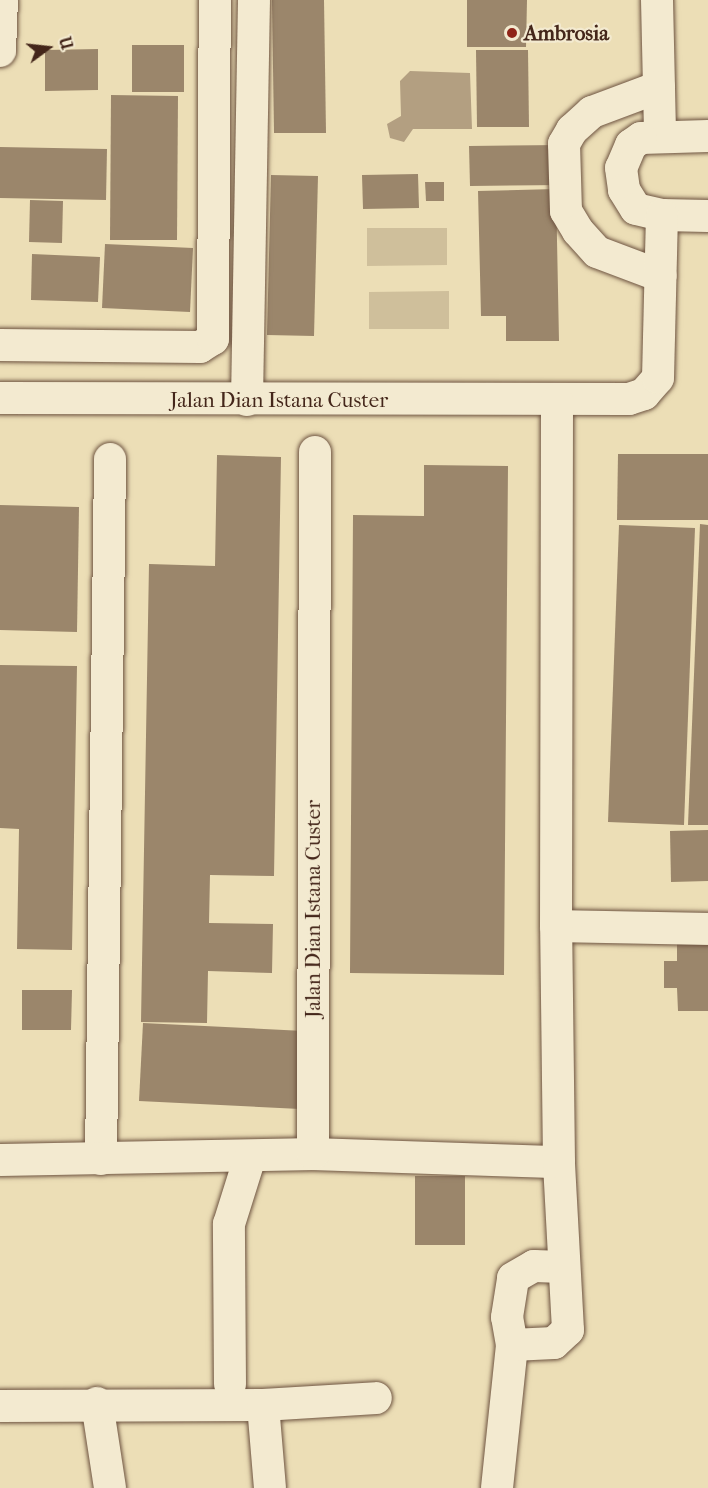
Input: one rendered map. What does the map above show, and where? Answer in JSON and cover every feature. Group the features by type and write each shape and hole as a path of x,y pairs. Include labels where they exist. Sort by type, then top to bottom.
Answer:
{"street":[{"path":"0,51 2,0"},
{"path":"0,345 200,347 213,339 215,0"},
{"path":"247,400 254,0"},
{"path":"657,0 660,135"},
{"path":"659,87 592,112 572,130 564,144 566,211 578,231 597,252 661,276"},
{"path":"708,136 660,135 641,138 631,145 621,168 628,200 636,209 662,215 708,216"},
{"name":"Jalan Dian Istana Custer","path":"0,398 557,401 629,399 652,387 660,367 662,215"},
{"path":"512,1345 554,1342 568,1330 559,1162 556,926 557,401"},
{"name":"Jalan Dian Istana Custer","path":"312,1154 315,453"},
{"path":"101,1160 110,459"},
{"path":"556,926 708,929"},
{"path":"0,1160 101,1160 312,1154 559,1162"},
{"path":"230,1384 229,1224 250,1157"},
{"path":"497,1488 512,1345 507,1317 513,1278 534,1266 563,1267"},
{"path":"0,1406 97,1403 263,1405 376,1398"},
{"path":"97,1403 110,1488"},
{"path":"263,1405 270,1488"}],"shaded area":[{"path":"410,71 470,73 472,129 413,129 404,142 390,138 387,124 401,116 400,81"},
{"path":"367,228 447,228 447,265 367,266"},
{"path":"449,291 449,329 369,329 369,292"}],"building":[{"path":"272,0 324,0 326,133 274,133"},
{"path":"467,0 527,0 526,47 467,47"},
{"path":"132,45 184,45 184,92 132,92"},
{"path":"98,49 98,90 45,91 45,50"},
{"path":"476,50 528,50 529,127 477,127"},
{"path":"111,95 178,96 177,240 110,240"},
{"path":"562,145 563,185 470,186 469,146"},
{"path":"0,147 107,149 106,200 0,198"},
{"path":"418,174 419,208 363,209 362,175"},
{"path":"271,175 318,176 314,336 267,335"},
{"path":"425,182 444,182 444,201 426,201"},
{"path":"556,189 559,341 506,341 506,316 481,316 478,191"},
{"path":"30,200 63,201 62,243 29,242"},
{"path":"105,244 193,248 190,312 102,308"},
{"path":"32,254 100,257 98,302 31,300"},
{"path":"618,454 708,454 708,520 617,520"},
{"path":"217,455 281,457 274,876 210,875 209,923 273,924 272,973 208,971 207,1023 141,1022 149,564 215,566"},
{"path":"424,465 508,466 504,975 350,973 353,515 424,516"},
{"path":"0,505 79,507 77,632 0,630"},
{"path":"700,524 708,525 708,825 688,825"},
{"path":"619,525 695,528 684,825 608,822"},
{"path":"0,665 77,666 72,950 17,949 19,829 0,828"},
{"path":"708,830 708,881 671,882 670,831"},
{"path":"677,944 708,944 708,1011 678,1011 677,988 664,988 664,961 677,961"},
{"path":"22,990 72,990 71,1030 22,1030"},
{"path":"143,1023 304,1031 300,1109 139,1101"},
{"path":"415,1176 465,1176 465,1245 415,1245"}],"place":[{"name":"Ambrosia","path":"512,33"}]}
